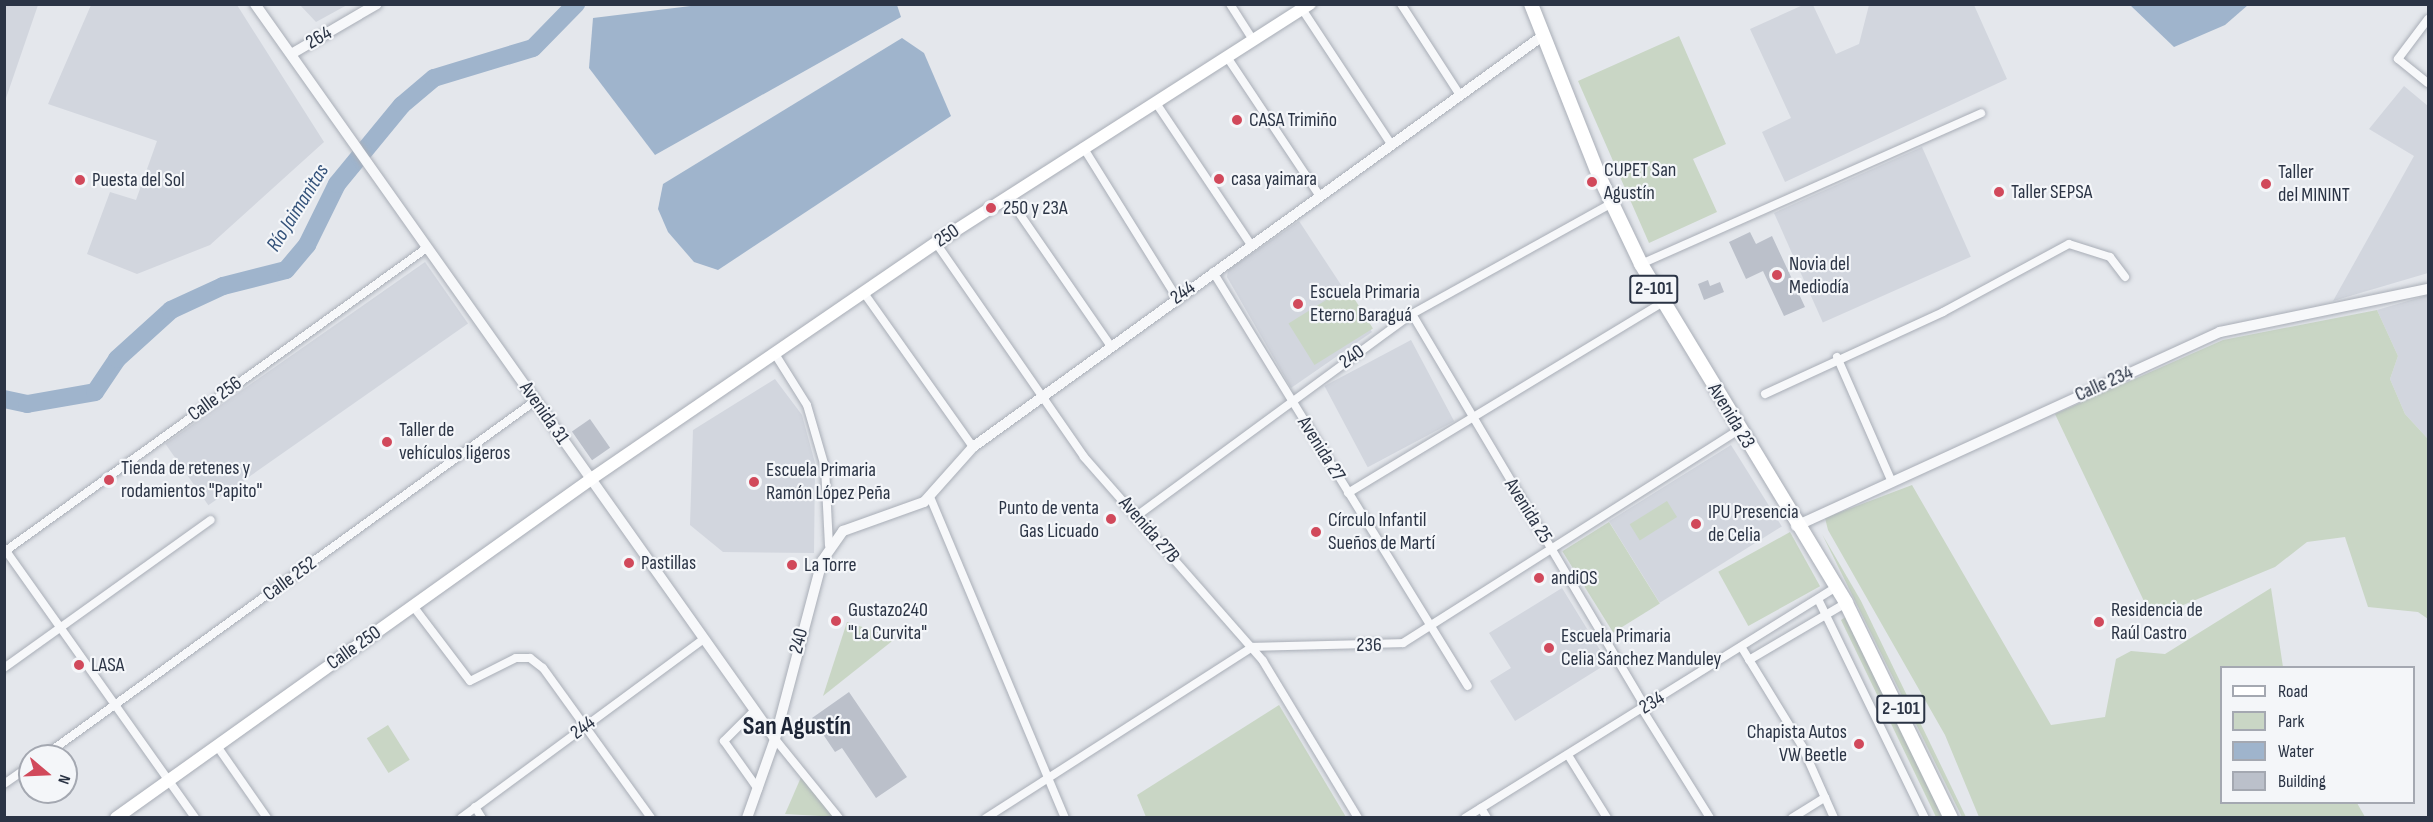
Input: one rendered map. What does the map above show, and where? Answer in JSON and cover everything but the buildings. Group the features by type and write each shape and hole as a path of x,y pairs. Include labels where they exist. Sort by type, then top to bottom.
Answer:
{"main road":[{"name":"Avenida 23","path":"1531,4 1541,37 1612,203 1641,264 1796,526 1837,586 1951,818"},
{"name":"250","path":"591,479 936,243 1083,147 1306,7"},
{"name":"Calle 250","path":"116,818 591,479"}],"street":[{"name":"Avenida 31","path":"255,4 293,53 775,740 839,818"},
{"name":"264","path":"293,53 377,4"},
{"path":"1230,4 1253,40"},
{"path":"1401,4 1458,92"},
{"path":"1306,7 1389,141"},
{"path":"2428,19 2398,59 2428,83"},
{"name":"244","path":"829,545 858,524 930,497 973,447 1319,195 1389,141 1541,37"},
{"path":"1227,57 1319,195"},
{"path":"1156,103 1251,244"},
{"path":"1641,264 1982,113"},
{"path":"1083,147 1177,298"},
{"path":"1008,197 1110,345"},
{"name":"240","path":"1138,515 1412,314 1612,203"},
{"name":"Avenida 27B","path":"936,243 1040,398 1252,647 1358,818"},
{"path":"1765,394 1837,357 1943,312 2069,244 2110,257 2125,277"},
{"name":"Calle 256","path":"5,550 428,247"},
{"name":"Avenida 27","path":"1213,272 1468,686"},
{"name":"Calle 234","path":"1796,526 1891,480 2220,332 2428,289"},
{"path":"864,293 973,447"},
{"path":"1348,493 1474,420 1662,303"},
{"name":"Avenida 25","path":"1412,314 1710,818"},
{"path":"775,354 807,405 825,467 829,545"},
{"path":"1837,357 1891,480"},
{"name":"Calle 252","path":"61,744 535,401"},
{"name":"236","path":"1252,647 1389,645 1431,626 1740,429"},
{"path":"930,497 1065,818"},
{"path":"4,668 211,520"},
{"name":"240","path":"747,818 775,740 829,545"},
{"path":"5,550 62,626 195,818"},
{"name":"234","path":"1465,818 1742,648 1837,586"},
{"path":"1818,599 1925,818"},
{"path":"1749,660 1846,603"},
{"path":"413,606 470,681 502,661 530,658 585,726 651,818"},
{"name":"244","path":"461,818 704,639"},
{"path":"986,818 1046,775 1252,647"},
{"path":"1742,648 1825,797 1834,818"},
{"path":"755,710 724,741 758,789"},
{"path":"217,746 267,818"},
{"path":"1568,754 1607,818"},
{"path":"4,784 18,774"},
{"path":"1792,818 1825,797"},
{"path":"475,807 482,818"},
{"path":"1481,808 1486,818"}],"shaded area":[{"path":"4,5 38,5 5,101"},
{"path":"91,5 237,5 324,142 210,245 137,274 87,254 110,192 136,200 157,141 48,104"},
{"path":"300,5 347,5 316,22"},
{"path":"1803,5 1813,5 1836,54 1859,44 1869,5 1974,5 2007,79 1785,182 1762,132 1791,118 1750,29"},
{"path":"2404,86 2428,106 2428,273 2333,301 2414,156 2369,129"},
{"path":"1922,147 1971,257 1823,323 1774,213"},
{"name":"Escuela Primaria Eterno Baraguá","path":"1299,221 1372,332 1291,388 1227,277 1228,270"},
{"path":"425,262 468,323 208,505 165,444"},
{"path":"2428,295 2428,439 2405,414 2390,379 2398,356 2377,310"},
{"path":"1411,340 1454,421 1368,467 1324,386"},
{"name":"Escuela Primaria Ramón López Peña","path":"775,379 802,415 815,463 814,553 723,552 690,525 693,430"},
{"name":"IPU Presencia de Celia","path":"1731,445 1782,526 1660,603 1609,521"},
{"name":"Escuela Primaria Celia Sánchez Manduley","path":"1562,588 1608,663 1515,721 1490,681 1511,668 1489,633"}],"green space":[{"path":"1679,36 1726,144 1693,159 1717,212 1649,243 1578,81"},
{"path":"1347,287 1373,329 1314,365 1288,324"},
{"path":"2377,310 2398,356 2390,379 2405,414 2428,439 2428,619 2418,612 2368,607 2345,537 2307,542 2275,567 2152,618 2055,414 2223,340"},
{"path":"1912,485 2051,725 2105,717 2116,659 2131,651 2165,654 2271,588 2283,666 2220,666 2220,804 2358,804 2365,817 1979,817 1945,735 1828,530 1825,518"},
{"path":"1667,501 1677,517 1640,540 1630,524"},
{"path":"1609,522 1660,603 1613,633 1562,551"},
{"path":"1790,532 1820,586 1748,626 1718,572"},
{"path":"1822,534 1861,601 1966,817 1962,817"},
{"path":"1847,616 1942,817 1936,817 1841,620"},
{"path":"847,622 896,638 823,696"},
{"path":"1279,705 1346,817 1146,817 1137,795"},
{"path":"388,725 410,760 389,773 367,738"},
{"path":"802,775 837,817 785,814"}],"water":[{"path":"707,4 897,5 901,17 655,155 589,68 593,18"},
{"path":"2130,5 2248,5 2225,25 2174,47"},
{"path":"902,38 924,53 951,116 718,270 694,262 668,232 658,209 663,184"}],"waterway":[{"name":"Río Jaimanitas","path":"4,399 27,404 95,392 117,359 171,310 223,286 286,270 307,245 337,184 402,105 434,78 533,48 576,4"}],"place":[{"name":"CASA Trimiño","path":"1237,120"},
{"name":"casa yaimara","path":"1219,179"},
{"name":"Puesta del Sol","path":"80,180"},
{"name":"CUPET San Agustín","path":"1592,182"},
{"name":"Taller del MININT","path":"2266,184"},
{"name":"Taller SEPSA","path":"1999,192"},
{"name":"250 y 23A","path":"991,208"},
{"name":"Novia del Mediodía","path":"1777,275"},
{"name":"Escuela Primaria Eterno Baraguá","path":"1298,304"},
{"name":"Taller de vehículos ligeros","path":"387,442"},
{"name":"Tienda de retenes y rodamientos \"Papito\"","path":"109,480"},
{"name":"Escuela Primaria Ramón López Peña","path":"754,482"},
{"name":"Punto de venta Gas Licuado","path":"1111,519"},
{"name":"IPU Presencia de Celia","path":"1696,524"},
{"name":"Círculo Infantil Sueños de Martí","path":"1316,532"},
{"name":"Pastillas","path":"629,563"},
{"name":"La Torre","path":"792,565"},
{"name":"andiOS","path":"1539,578"},
{"name":"Gustazo240 \"La Curvita\"","path":"836,621"},
{"name":"Residencia de Raúl Castro","path":"2099,622"},
{"name":"Escuela Primaria Celia Sánchez Manduley","path":"1549,648"},
{"name":"LASA","path":"79,665"},
{"name":"Chapista Autos VW Beetle","path":"1859,744"}],"district":[{"name":"San Agustín","path":"797,727"}]}
